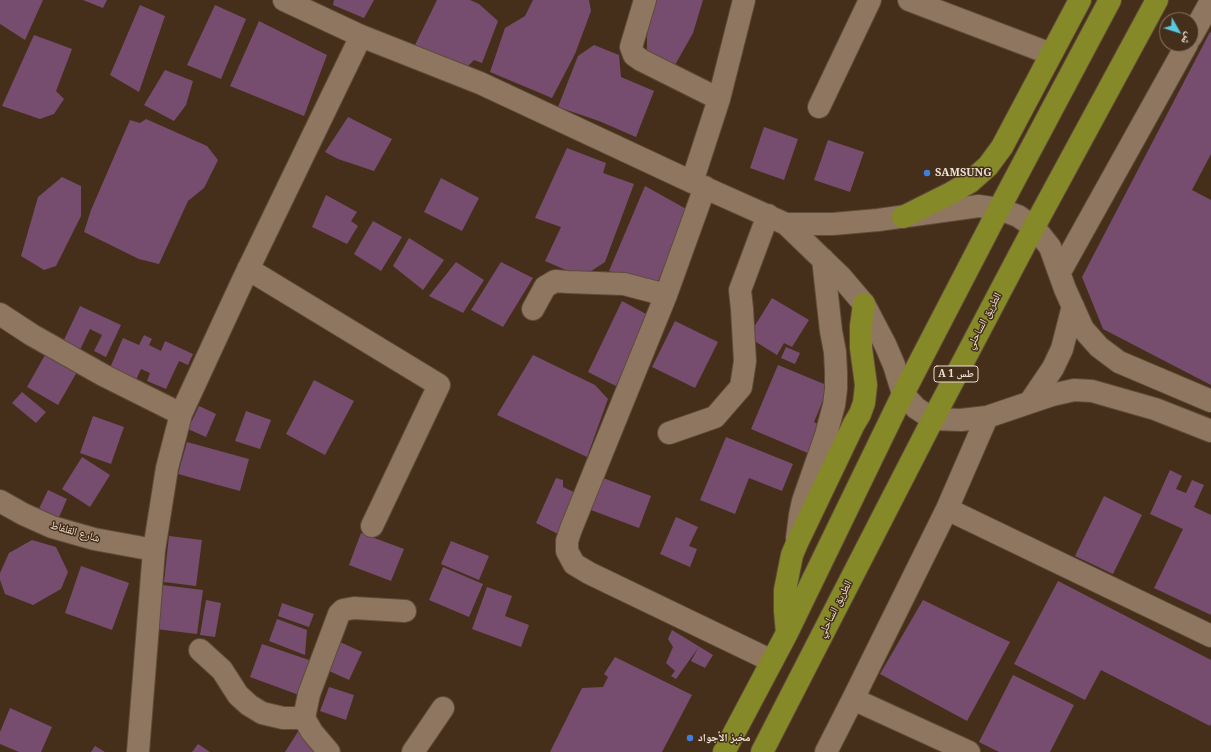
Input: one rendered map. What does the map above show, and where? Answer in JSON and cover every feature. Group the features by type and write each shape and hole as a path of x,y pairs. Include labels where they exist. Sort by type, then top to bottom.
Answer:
{"highway":[{"path":"903,217 970,182 988,166 1002,146 1080,0"},
{"name":"A 1 طس","path":"724,752 787,633 903,394 1110,0"},
{"name":"الطريق الساحلي","path":"762,752 1034,226 1157,0"},
{"path":"787,633 785,590 789,568 797,543 864,403 866,385 861,348 861,326 864,304"}],"street":[{"path":"284,0 361,36 480,83 777,220 841,277 864,304 885,344 894,365 903,394 916,408 933,419 961,420 987,416 1074,390 1092,391 1155,409 1211,431"},
{"path":"645,0 631,47 634,55 641,60 719,99"},
{"path":"744,0 698,184 666,295 571,529 567,541 567,551 574,564 589,573 772,661"},
{"path":"819,107 870,0"},
{"path":"909,0 1051,54"},
{"path":"1199,23 1211,1"},
{"path":"138,752 154,550 167,468 181,414 248,269 361,36"},
{"path":"1060,272 1183,52"},
{"path":"777,220 833,224 903,217 979,206 999,209 1018,216 1034,226 1050,247 1065,289 1083,329 1099,347 1119,362 1211,401"},
{"path":"669,433 715,417 741,387 745,361 743,315 740,290 777,220"},
{"path":"797,543 803,501 826,435 834,405 836,389 835,352 823,260"},
{"path":"248,269 439,385 372,526"},
{"path":"533,309 545,286 555,281 624,284 666,295"},
{"path":"1030,402 1053,368 1062,349 1073,306"},
{"path":"0,314 32,335 103,375 181,414"},
{"path":"826,752 947,509 987,416"},
{"name":"شارع القلفاط","path":"0,501 23,514 52,527 94,539 154,550"},
{"path":"947,509 1211,636"},
{"path":"329,752 312,732 304,718 309,694 339,614 343,610 354,608 405,611"},
{"path":"200,650 222,670 238,694 249,705 262,712 283,718 304,718"},
{"path":"853,699 969,752"},
{"path":"413,752 443,708"}],"building":[{"path":"0,0 43,0 25,40 0,24"},
{"path":"83,0 107,0 103,8"},
{"path":"334,0 374,0 364,18 333,5"},
{"path":"437,0 470,0 479,4 498,21 482,63 474,60 468,66 453,64 413,49"},
{"path":"533,0 589,0 591,11 575,54 552,98 490,72 505,28 525,16"},
{"path":"654,0 703,0 693,33 675,65 647,53 647,36"},
{"path":"140,5 165,16 139,92 110,75"},
{"path":"215,5 246,19 221,79 187,65"},
{"path":"259,21 327,55 304,116 230,86"},
{"path":"1210,32 1211,154 1192,190 1211,200 1211,385 1103,329 1082,277"},
{"path":"34,35 72,49 56,91 64,99 54,114 40,119 2,106"},
{"path":"594,45 619,55 621,77 654,91 636,137 599,121 558,107 578,56"},
{"path":"165,70 193,81 186,105 174,121 144,105"},
{"path":"348,117 392,139 374,171 338,159 325,152"},
{"path":"146,119 207,146 218,160 204,188 188,201 159,264 139,259 84,232 91,210 130,120 140,123"},
{"path":"764,127 798,139 784,180 750,168"},
{"path":"828,140 864,152 850,192 814,180"},
{"path":"567,148 606,163 603,173 634,184 605,262 582,277 545,261 561,227 535,218"},
{"path":"62,177 81,186 81,216 56,266 44,270 21,256 38,197"},
{"path":"441,178 479,198 462,231 424,212"},
{"path":"645,186 688,210 656,286 609,271"},
{"path":"326,195 357,212 351,221 358,226 347,244 312,227"},
{"path":"373,221 402,237 381,271 354,254"},
{"path":"409,238 444,260 423,290 393,266"},
{"path":"456,262 484,280 463,313 429,296"},
{"path":"501,262 533,278 503,327 471,310"},
{"path":"772,298 809,320 792,347 784,343 777,355 748,337"},
{"path":"622,301 648,315 616,386 588,372"},
{"path":"80,306 121,325 106,357 94,351 102,335 90,329 79,352 62,344"},
{"path":"675,321 718,342 695,388 652,367"},
{"path":"144,335 152,339 149,345 161,351 165,341 193,354 188,365 179,361 166,389 147,381 150,373 141,369 135,382 109,370 123,338 139,345"},
{"path":"786,347 800,353 795,364 781,358"},
{"path":"45,355 77,372 58,405 27,387"},
{"path":"533,355 595,385 608,399 587,457 497,415"},
{"path":"778,365 829,386 814,422 821,426 810,454 751,429"},
{"path":"314,380 354,401 325,455 286,434"},
{"path":"22,392 46,412 36,423 12,403"},
{"path":"199,406 216,414 206,437 188,429"},
{"path":"246,411 271,420 260,449 235,441"},
{"path":"93,416 124,427 111,464 80,453"},
{"path":"726,437 793,464 782,491 749,478 735,514 700,500"},
{"path":"187,442 249,459 240,491 178,474"},
{"path":"82,457 110,475 90,507 62,489"},
{"path":"1170,470 1182,476 1176,489 1186,493 1192,480 1204,485 1194,507 1211,515 1211,615 1154,588 1183,529 1150,514"},
{"path":"556,478 563,480 563,487 576,493 558,534 536,523"},
{"path":"603,478 651,496 639,528 591,510"},
{"path":"48,490 67,499 56,524 36,515"},
{"path":"1104,496 1142,515 1113,574 1075,556"},
{"path":"676,517 698,527 689,546 697,549 690,567 660,554"},
{"path":"361,533 404,549 391,581 349,565"},
{"path":"169,536 202,540 196,586 164,582"},
{"path":"32,540 56,547 68,572 61,589 33,605 5,594 0,580 0,573 9,553"},
{"path":"451,541 489,556 479,580 441,564"},
{"path":"81,566 129,583 112,630 65,613"},
{"path":"443,567 483,584 469,617 429,600"},
{"path":"1058,581 1211,660 1210,726 1101,670 1085,700 1014,664"},
{"path":"162,585 203,590 197,634 156,629"},
{"path":"487,587 512,596 505,616 529,625 521,647 472,629"},
{"path":"206,600 221,603 215,637 200,635"},
{"path":"923,600 1010,642 967,721 880,674"},
{"path":"282,603 314,614 309,627 278,616"},
{"path":"277,619 307,630 305,655 269,641"},
{"path":"672,630 713,655 705,668 691,661 698,648 676,679 671,676 675,671 666,663 673,647 668,639"},
{"path":"340,642 362,652 349,680 327,670"},
{"path":"262,644 312,661 299,695 250,677"},
{"path":"615,657 692,695 662,752 550,752 582,688 603,687 608,677 604,674"},
{"path":"1013,675 1074,705 1050,752 999,752 979,742"},
{"path":"329,687 354,695 346,720 320,711"},
{"path":"10,708 52,727 41,752 19,752 0,744 0,732"},
{"path":"299,730 318,752 285,752"},
{"path":"198,744 210,752 192,752"},
{"path":"95,746 105,752 91,752"}],"place":[{"name":"SAMSUNG","path":"927,173"},
{"name":"مخبز الأجواد","path":"690,738"}]}
